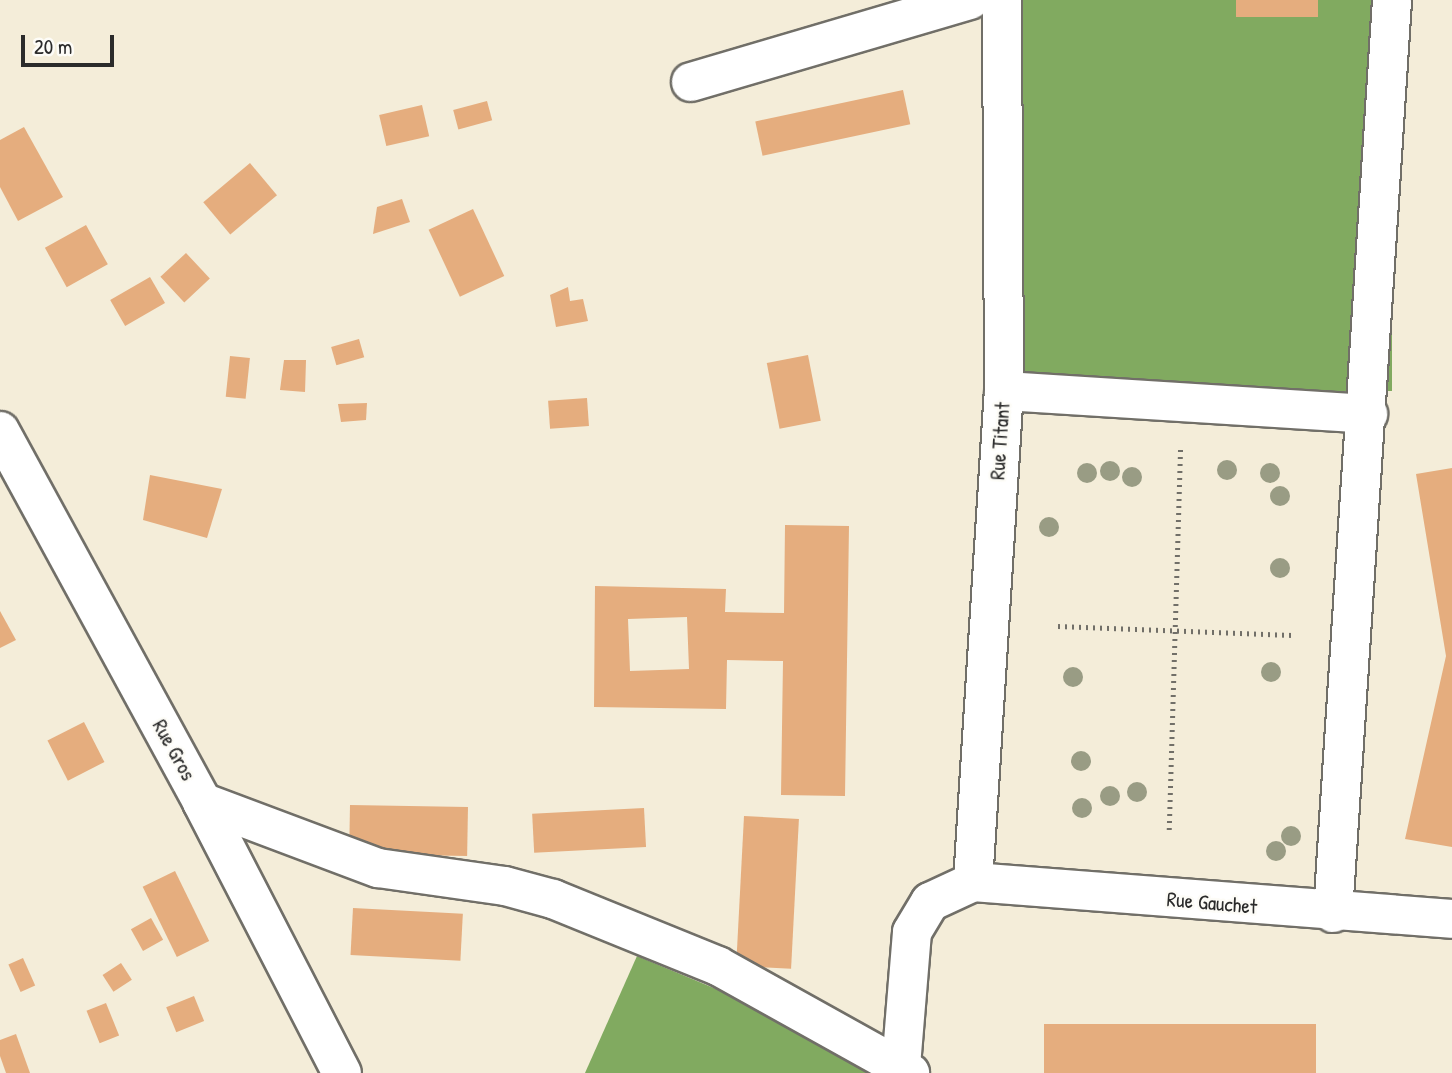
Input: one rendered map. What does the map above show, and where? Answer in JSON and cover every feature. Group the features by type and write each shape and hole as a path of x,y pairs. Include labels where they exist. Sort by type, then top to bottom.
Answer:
{"street":[{"path":"691,82 970,0"},
{"name":"Rue Titant","path":"973,882 1004,391 1002,0"},
{"path":"1333,914 1368,414 1392,0"},
{"path":"1004,391 1368,414"},
{"name":"Rue Gros","path":"0,431 202,802 342,1073"},
{"path":"202,802 378,868 505,886 553,899 719,966 905,1069 912,932 930,902 973,882"},
{"name":"Rue Gauchet","path":"973,882 1333,914 1452,919"}],"path":[{"path":"1169,830 1181,449"},
{"path":"1058,626 1293,635"}],"green space":[{"path":"1008,0 1392,0 1392,391 1008,391"},
{"path":"637,956 901,1066 905,1073 585,1073"}],"building":[{"path":"1236,0 1318,0 1318,17 1236,17"},
{"path":"903,90 910,124 763,156 755,121"},
{"path":"487,101 492,120 458,129 453,110"},
{"path":"422,105 429,136 386,146 379,115"},
{"path":"24,127 63,197 18,221 0,187 0,140"},
{"path":"250,163 277,195 230,234 203,202"},
{"path":"402,199 410,222 373,234 377,207"},
{"path":"473,209 504,276 460,297 429,230"},
{"path":"86,225 108,264 67,287 45,248"},
{"path":"186,253 210,279 184,302 160,277"},
{"path":"150,277 165,303 125,326 110,300"},
{"path":"568,287 570,301 583,299 588,321 556,327 550,295"},
{"path":"359,339 364,357 336,365 331,347"},
{"path":"808,355 821,421 780,429 767,363"},
{"path":"230,356 250,358 246,399 226,397"},
{"path":"284,360 306,360 305,392 280,390"},
{"path":"587,398 589,426 550,429 548,401"},
{"path":"367,403 366,420 341,422 338,404"},
{"path":"1452,468 1452,847 1405,839 1446,656 1416,474"},
{"path":"150,475 222,489 207,538 143,520"},
{"path":"785,525 849,526 845,796 781,795 783,661 727,660 726,709 594,707 595,586 726,589 725,612 784,613","holes":["687,617 689,669 630,671 628,619"]},
{"path":"0,611 16,640 0,648"},
{"path":"84,722 104,762 68,781 47,741"},
{"path":"350,805 468,807 467,856 349,854"},
{"path":"644,808 646,847 534,853 532,814"},
{"path":"744,816 799,819 791,969 736,966"},
{"path":"175,871 209,941 177,957 143,887"},
{"path":"353,908 463,914 460,961 351,955"},
{"path":"151,918 163,940 143,951 131,929"},
{"path":"23,958 35,985 21,992 8,965"},
{"path":"121,963 132,980 113,992 103,975"},
{"path":"194,996 204,1021 176,1032 166,1007"},
{"path":"106,1003 119,1035 100,1043 87,1011"},
{"path":"1044,1024 1316,1024 1316,1073 1044,1073"},
{"path":"16,1034 30,1073 6,1073 0,1056 0,1040"}]}
